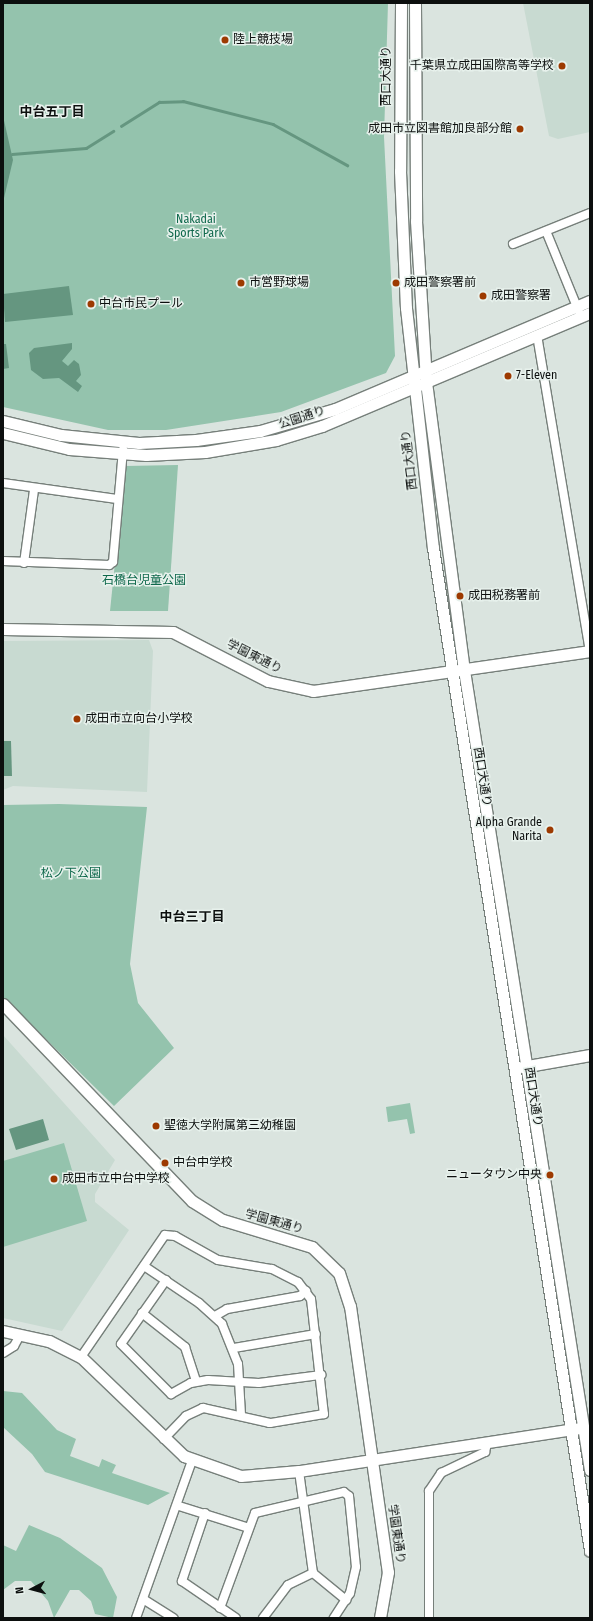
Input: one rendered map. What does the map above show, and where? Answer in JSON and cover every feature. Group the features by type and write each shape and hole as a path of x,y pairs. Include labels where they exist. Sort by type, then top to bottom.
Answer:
{"street":[{"name":"西口大通り","path":"401,3 400,171 414,381 452,672 515,1068 590,1470"},
{"name":"西口大通り","path":"415,3 413,96 420,292 426,377 464,670 527,1066 582,1427 590,1551"},
{"path":"513,244 590,213"},
{"path":"546,231 577,307 586,315"},
{"name":"公園通り","path":"426,377 590,301"},
{"name":"公園通り","path":"3,421 61,435 123,442 196,440 260,431 335,409 426,377 586,315"},
{"path":"537,335 590,651"},
{"name":"公園通り","path":"3,433 69,449 123,454 205,452 276,440 322,426 414,381"},
{"path":"3,561 24,563 109,565 113,562 117,499 123,454 123,442"},
{"path":"3,483 34,490 117,499"},
{"path":"24,563 34,490"},
{"name":"学園東通り","path":"3,629 173,632 268,682 313,691 590,651"},
{"name":"学園東通り","path":"3,1004 192,1202 223,1220 312,1247 338,1273 350,1306 388,1572 380,1618"},
{"path":"515,1068 590,1055"},
{"path":"81,1356 144,1266 170,1234 218,1260 285,1274 306,1291 311,1298 326,1410 321,1416 270,1423 211,1408 197,1410 164,1439"},
{"path":"144,1266 166,1280 215,1316 234,1348 241,1383 241,1415"},
{"path":"166,1280 123,1339 123,1347 171,1394 196,1381 241,1383 321,1375"},
{"path":"215,1316 227,1309 300,1296 306,1291"},
{"path":"142,1313 185,1347 196,1381"},
{"path":"3,1331 49,1341 81,1356 164,1439 192,1461 241,1476 299,1471 487,1443 582,1427"},
{"path":"234,1348 316,1334"},
{"path":"3,1353 14,1346 20,1335"},
{"path":"429,1618 429,1490 441,1473 485,1452 487,1443"},
{"path":"136,1618 179,1506 192,1461"},
{"path":"299,1471 312,1573 346,1600"},
{"path":"220,1608 249,1528 260,1510 303,1503 344,1492 348,1496 356,1567 354,1585 334,1618"},
{"path":"179,1506 249,1528"},
{"path":"205,1513 182,1581 236,1618"},
{"path":"263,1618 288,1585 312,1573"},
{"path":"143,1598 172,1618"}],"shaded area":[{"name":"千葉県立成田国際高等学校","path":"523,3 590,3 590,132 558,139 549,136"},
{"path":"3,116 13,160 4,198 3,198"},
{"path":"69,286 73,315 5,322 3,294"},
{"path":"72,343 72,349 62,361 68,366 74,360 79,364 81,375 76,381 82,386 78,392 59,378 43,379 31,370 29,353 34,348"},
{"path":"3,344 6,344 9,368 3,369"},
{"name":"成田市立向台小学校","path":"149,640 153,651 147,792 13,786 3,790 3,641"},
{"path":"3,741 11,741 12,776 3,776"},
{"name":"成田市立中台中学校","path":"3,1035 115,1160 95,1194 95,1202 129,1230 62,1331 3,1318"},
{"path":"43,1119 49,1140 16,1150 9,1129"}],"green space":[{"name":"Nakadai Sports Park","path":"3,3 388,3 384,137 395,356 386,373 281,412 166,430 108,430 3,407"},
{"name":"石橋台児童公園","path":"178,465 168,611 110,611 125,466"},
{"name":"松ノ下公園","path":"59,804 147,807 130,964 138,1003 174,1048 114,1106 3,997 3,805"},
{"path":"410,1103 415,1133 410,1134 407,1119 388,1122 386,1107"},
{"path":"64,1143 87,1221 3,1247 3,1161"},
{"path":"3,1391 22,1393 57,1430 76,1439 70,1456 99,1467 102,1459 116,1465 112,1473 170,1493 148,1505 45,1472 32,1454 3,1427"},
{"path":"29,1525 60,1538 102,1568 117,1597 113,1618 95,1614 91,1601 79,1590 70,1590 54,1618 48,1601 31,1581 15,1581 3,1590 3,1545 16,1551"}],"waterway":[{"path":"121,126 159,102 183,101 273,124 347,165"},
{"path":"12,154 86,148 113,131"}],"place":[{"name":"陸上競技場","path":"225,40"},
{"name":"千葉県立成田国際高等学校","path":"562,66"},
{"name":"成田市立図書館加良部分館","path":"520,129"},
{"name":"市営野球場","path":"241,283"},
{"name":"成田警察署前","path":"396,283"},
{"name":"成田警察署","path":"483,296"},
{"name":"中台市民プール","path":"91,304"},
{"name":"7-Eleven","path":"508,376"},
{"name":"成田税務署前","path":"460,596"},
{"name":"成田市立向台小学校","path":"77,719"},
{"name":"Alpha Grande Narita","path":"550,830"},
{"name":"聖徳大学附属第三幼稚園","path":"156,1126"},
{"name":"中台中学校","path":"165,1163"},
{"name":"ニュータウン中央","path":"550,1175"},
{"name":"成田市立中台中学校","path":"54,1179"}],"district":[{"name":"中台五丁目","path":"52,112"},
{"name":"中台三丁目","path":"192,917"}]}
